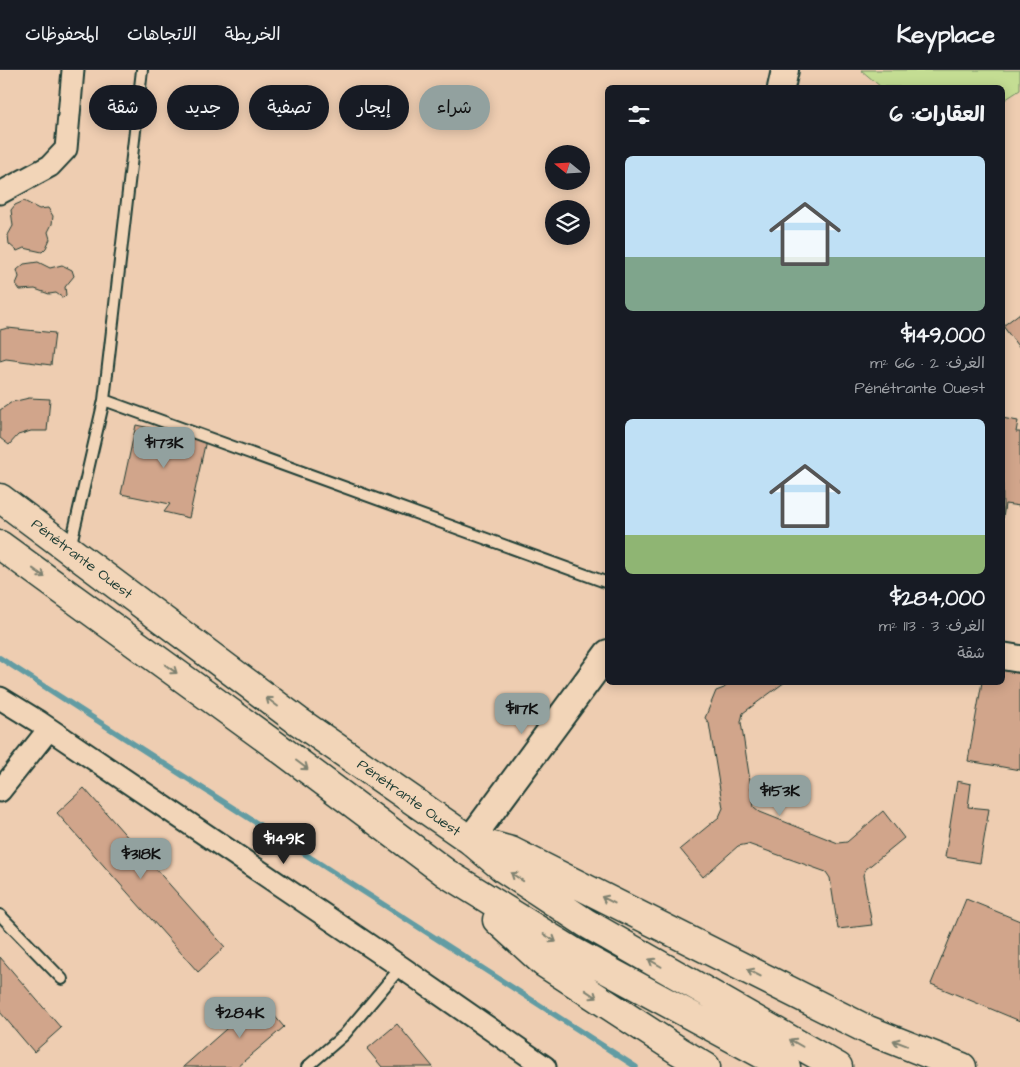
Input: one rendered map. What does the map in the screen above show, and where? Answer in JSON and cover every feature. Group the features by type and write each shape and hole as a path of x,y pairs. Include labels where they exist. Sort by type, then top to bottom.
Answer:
{"highway":[{"name":"Pénétrante Ouest","path":"0,498 298,721 470,840 503,868 586,923 838,1067"},
{"path":"0,545 279,748 446,873 572,952 786,1067"},
{"path":"470,840 511,850 868,1030 962,1067"},
{"path":"446,873 544,962 706,1067"}],"street":[{"path":"0,193 50,166 66,149 73,70"},
{"path":"782,85 785,70"},
{"path":"1005,656 1020,659"},
{"path":"470,840 605,657"},
{"path":"0,698 49,729 401,967 544,1067"},
{"path":"0,790 49,729"}],"lane":[{"path":"70,550 104,400 142,70"},
{"path":"104,400 605,582"},
{"path":"0,915 62,979"},
{"path":"307,1067 344,1035 401,967"}],"green space":[{"path":"861,70 1020,70 1020,90 1005,100 1005,85 879,85"}],"building":[{"path":"24,201 39,209 48,208 53,216 48,232 50,239 42,252 24,248 17,251 9,244 8,235 13,226 11,210 15,205"},
{"path":"38,262 50,268 62,265 72,270 74,276 65,287 66,295 63,298 56,293 49,294 35,289 20,290 16,284 19,277 17,270 24,264"},
{"path":"1020,313 1020,349 1005,329 1005,324"},
{"path":"8,328 55,333 51,365 6,359 0,361 0,330"},
{"path":"29,398 50,399 47,431 31,431 18,435 9,445 0,438 0,410 12,402"},
{"path":"1005,419 1018,421 1016,432 1020,432 1020,506 1005,504"},
{"path":"136,425 206,440 189,518 164,512 170,504 121,494"},
{"path":"1005,670 1020,672 1020,770 968,761 981,685 1005,685"},
{"path":"728,685 781,685 743,713 741,722 754,807 760,812 838,843 847,842 883,811 904,838 866,869 863,875 872,925 838,929 830,878 826,872 748,844 738,846 703,877 680,849 719,817 723,808 709,723 705,718 716,691"},
{"path":"957,781 971,784 968,807 989,809 980,863 945,857"},
{"path":"84,788 225,947 198,972 57,813"},
{"path":"966,899 1020,921 1020,1021 931,984"},
{"path":"0,957 61,1028 34,1052 0,1012"},
{"path":"260,999 284,1027 237,1067 183,1067"},
{"path":"397,1024 433,1067 382,1067 367,1049"}],"waterway":[{"path":"0,658 636,1067"}]}
